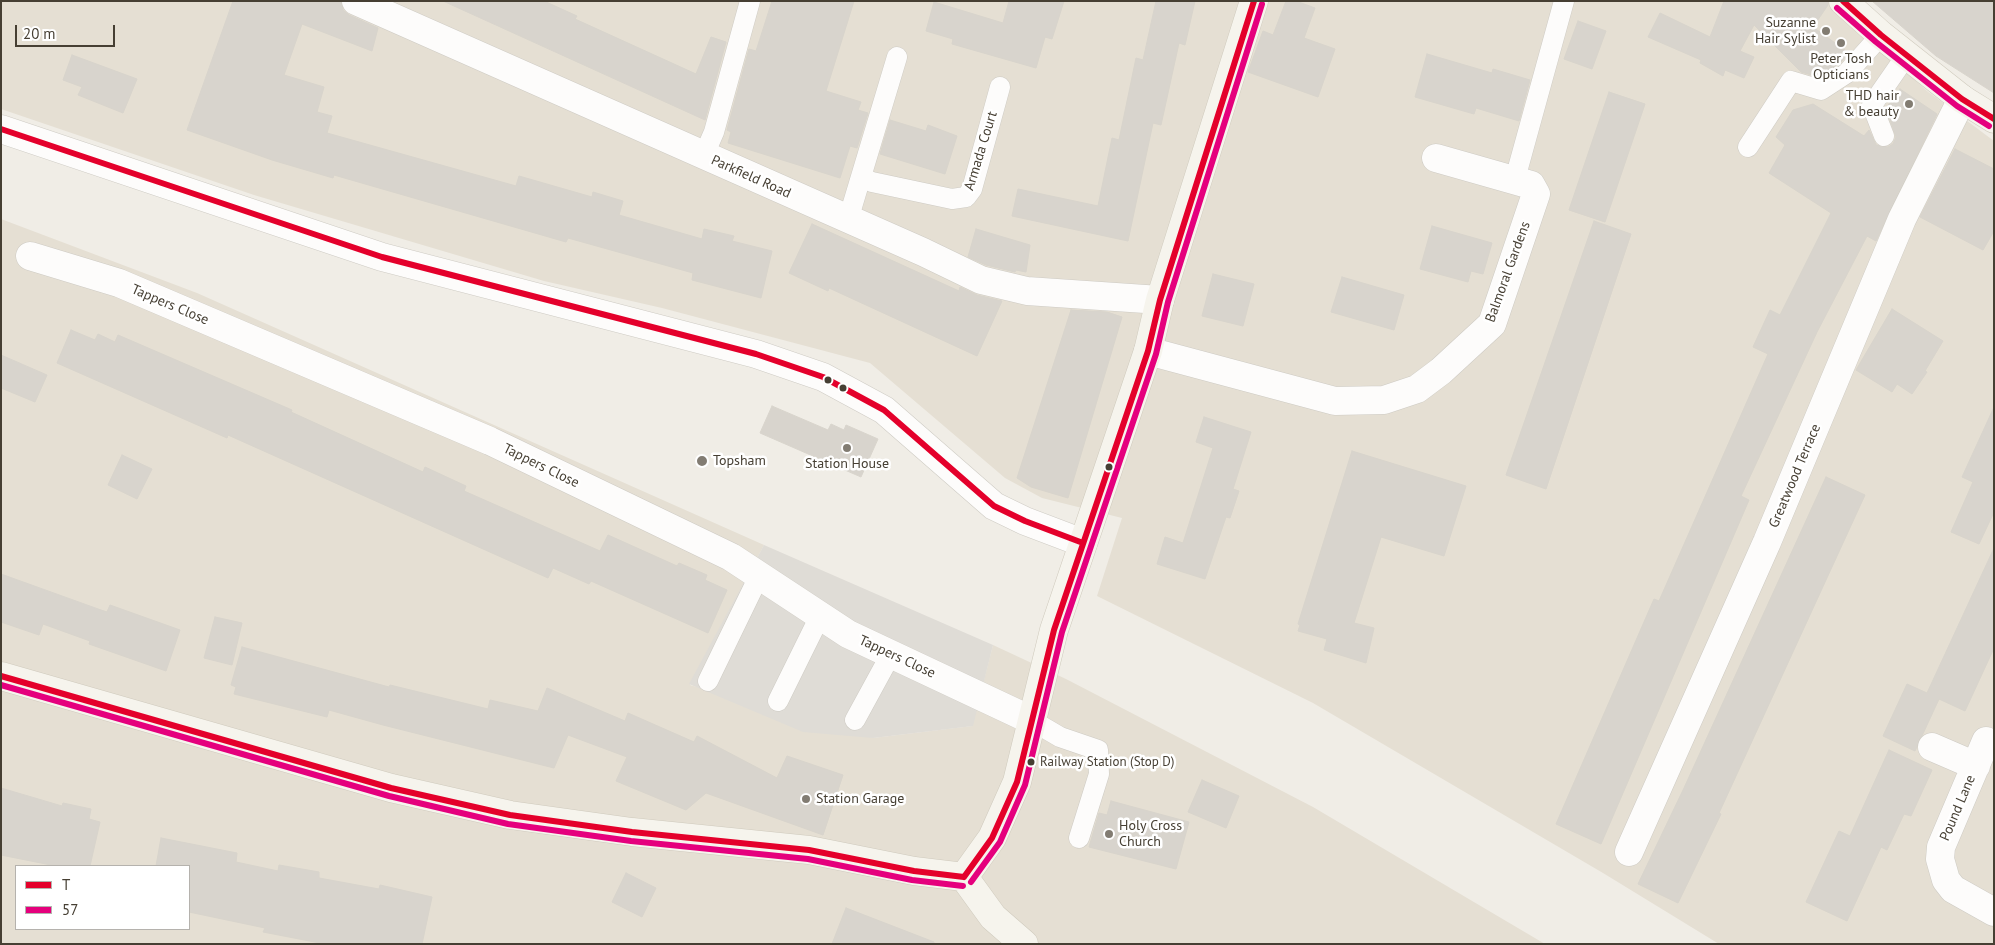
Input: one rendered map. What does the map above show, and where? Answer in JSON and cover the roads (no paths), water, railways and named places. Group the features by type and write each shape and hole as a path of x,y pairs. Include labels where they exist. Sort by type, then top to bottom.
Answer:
{"street":[{"name":"Parkfield Road","path":"357,1 923,252 981,280 1018,289 1160,300"},
{"path":"964,877 992,838 1017,782 1054,630 1148,351 1160,300 1254,1"},
{"path":"1843,1 1906,56 1962,99 1994,119"},
{"name":"Greatwood Terrace","path":"1628,852 1768,542 1902,219 1962,99"},
{"path":"1,129 382,257 756,354 823,377 884,410 994,506 1025,522 1083,543"},
{"name":"Balmoral Gardens","path":"1148,351 1335,401 1384,400 1417,390 1441,372 1492,324 1536,194 1531,185 1515,179 1436,158"},
{"name":"Tappers Close","path":"30,256 119,283 490,441 731,558 848,634 1031,720"},
{"path":"1,676 392,788 510,815 632,832 809,850 914,871 964,877 994,918 1022,943"},
{"name":"Pound Lane","path":"1986,741 1941,847 1940,859 1944,876 1953,889 1994,912"},
{"name":"Pound Lane","path":"1932,747 1976,766"}],"lane":[{"path":"704,155 714,132 750,1"},
{"path":"1515,179 1564,1"},
{"path":"1748,147 1791,80 1821,90 1847,74 1881,35"},
{"path":"1884,136 1872,105 1906,56"},
{"path":"848,220 897,57"},
{"name":"Armada Court","path":"861,178 952,199 966,197 972,189 1000,87"},
{"path":"708,680 759,576"},
{"path":"778,702 820,616"},
{"path":"855,720 891,654"},
{"path":"1031,720 1060,737 1098,750 1099,774 1079,838"}],"place":[{"name":"Suzanne Hair Sylist","path":"1826,31"},
{"name":"Peter Tosh Opticians","path":"1841,43"},
{"name":"THD hair & beauty","path":"1909,104"},
{"name":"Station House","path":"847,448"},
{"name":"Topsham","path":"702,461"},
{"name":"Railway Station (Stop D)","path":"1031,762"},
{"name":"Station Garage","path":"806,799"},
{"name":"Holy Cross Church","path":"1109,834"}]}
